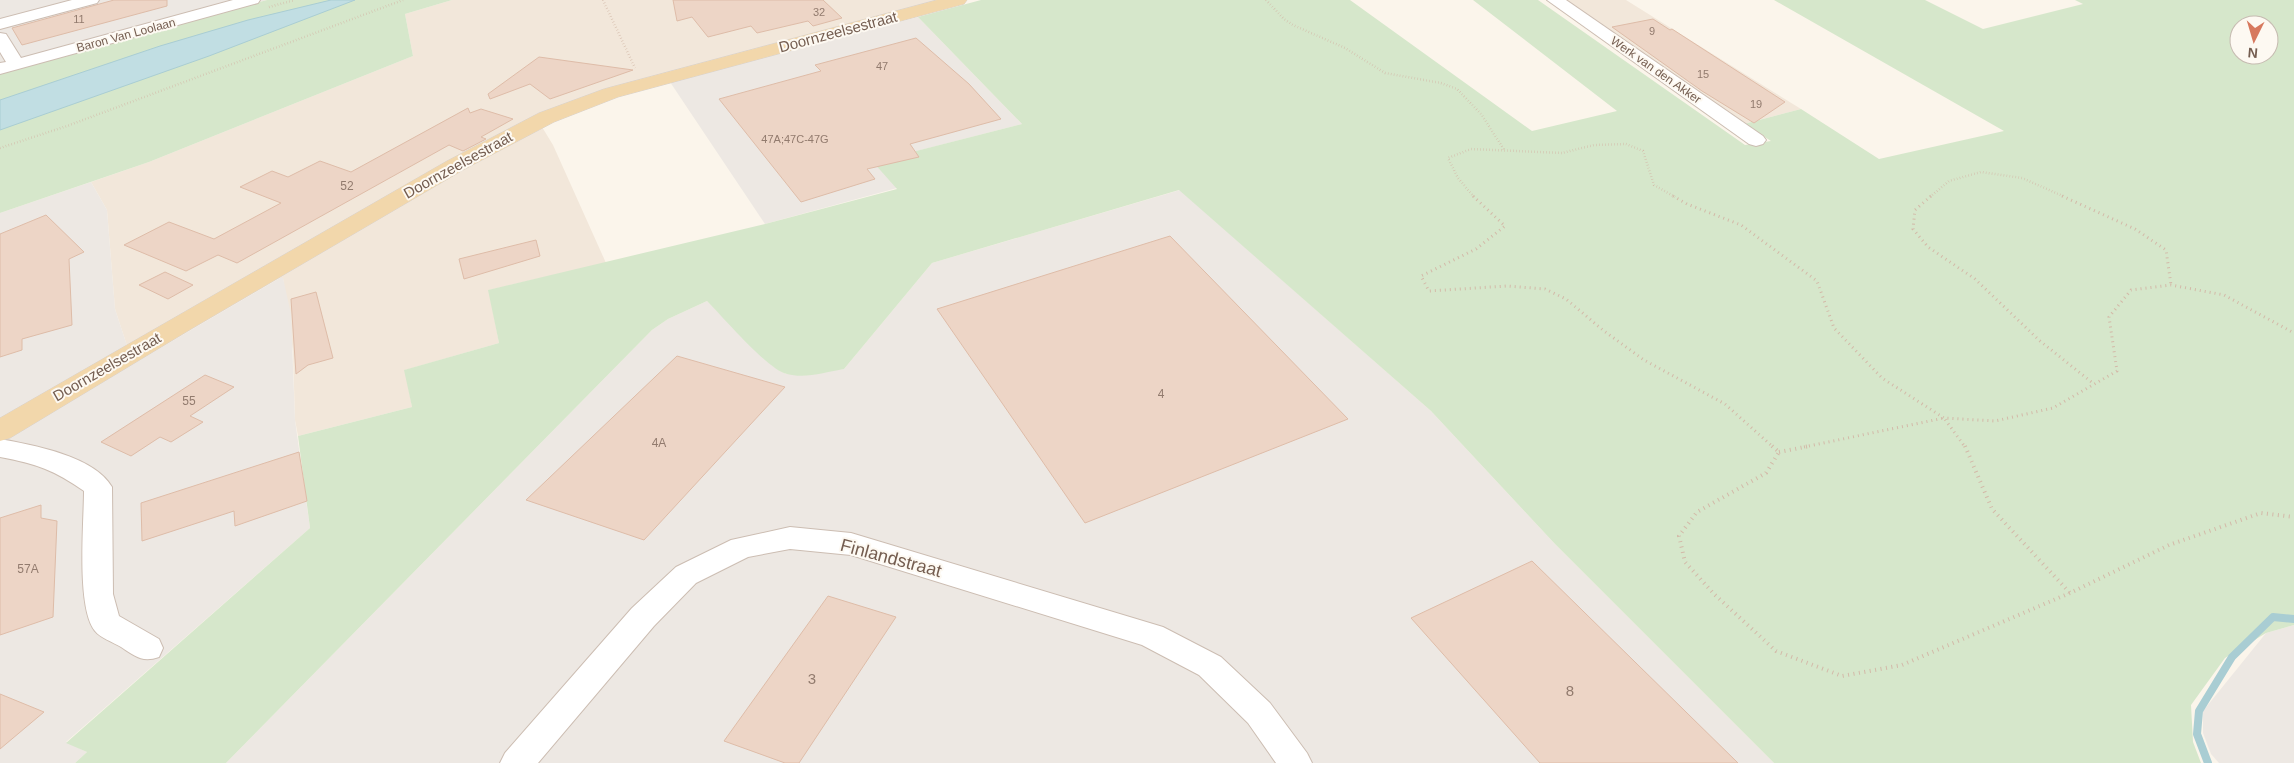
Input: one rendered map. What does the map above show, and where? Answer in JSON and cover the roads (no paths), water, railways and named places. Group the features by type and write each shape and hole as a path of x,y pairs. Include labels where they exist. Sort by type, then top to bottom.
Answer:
{"main road":[{"name":"Doornzeelsestraat","path":"0,431 277,267 499,141 584,101 958,0"}],"street":[{"path":"0,24 91,0"},
{"name":"Baron Van Loolaan","path":"8,67 188,10 252,0"},
{"name":"Werk van den Akker","path":"1556,0 1756,140"},
{"path":"0,38 8,67"},
{"path":"0,448 39,455 69,467 98,487 98,594 106,623 148,648"},
{"name":"Finlandstraat","path":"517,763 643,617 686,575 741,548 790,538 851,544 1152,636 1210,666 1259,713 1295,763"}],"water":[{"path":"331,0 355,0 209,56 0,130 0,100 160,46 248,20"}],"waterway":[{"path":"2208,763 2197,734 2199,711 2232,657 2273,617 2294,619"}]}
